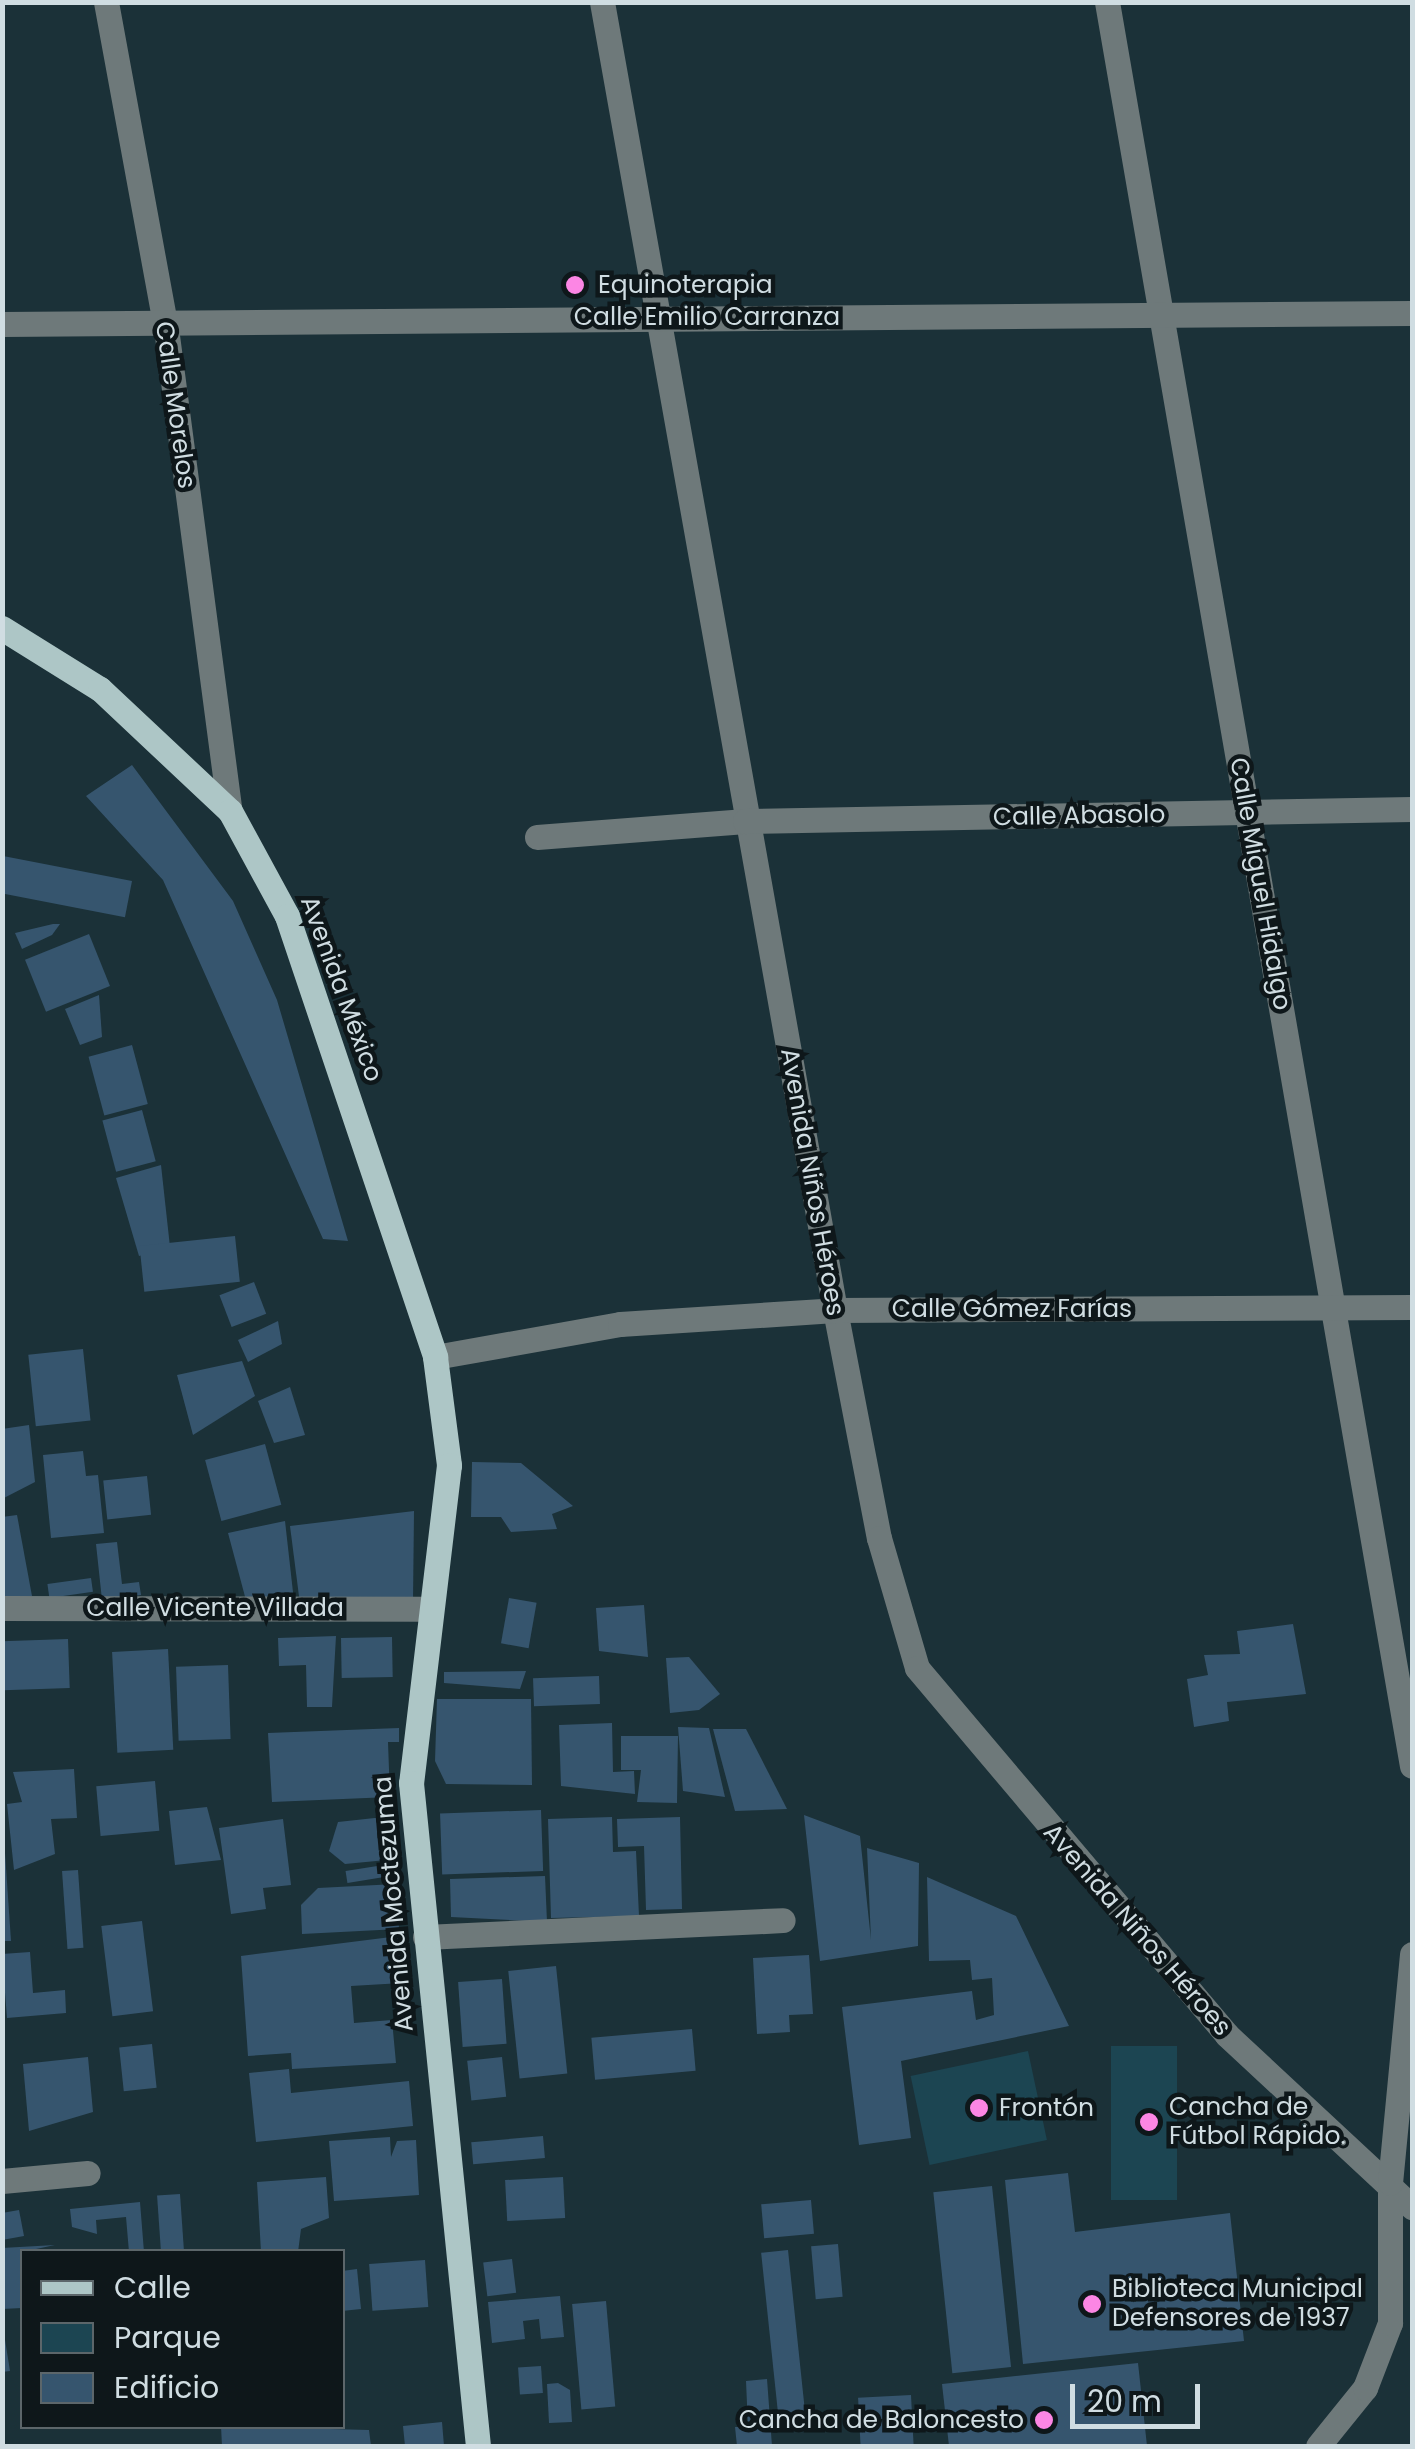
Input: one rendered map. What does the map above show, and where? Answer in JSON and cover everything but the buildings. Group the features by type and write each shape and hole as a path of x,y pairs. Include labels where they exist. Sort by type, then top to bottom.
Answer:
{"main road":[{"name":"Avenida México","path":"2,628 100,689 230,810 287,916 434,1357"},
{"name":"Avenida Moctezuma","path":"434,1357 449,1465 428,1609 411,1783 478,2446"}],"street":[{"name":"Calle Morelos","path":"106,2 166,328 230,810"},
{"name":"Avenida Niños Héroes","path":"602,2 835,1310 892,1593 917,1668 1227,2035 1412,2207"},
{"name":"Calle Miguel Hidalgo","path":"1107,2 1336,1307 1402,1607 1412,1766"},
{"name":"Calle Emilio Carranza","path":"2,324 166,328 656,316 1412,313"},
{"name":"Calle Abasolo","path":"538,837 745,821 1412,809"},
{"name":"Calle Gómez Farías","path":"434,1357 620,1324 835,1310 1412,1307"},
{"name":"Calle Vicente Villada","path":"2,1608 428,1609"},
{"path":"425,1937 784,1920"},
{"path":"1318,2446 1365,2388 1390,2323 1390,2183 1412,1954"},
{"path":"2,2181 88,2173"}],"green space":[{"name":"Cancha de Fútbol Rápido.","path":"1111,2046 1177,2046 1177,2200 1111,2200"},
{"name":"Frontón","path":"1028,2051 1047,2140 930,2165 911,2076"}],"place":[{"name":"Equinoterapia","path":"575,285"},
{"name":"Frontón","path":"979,2108"},
{"name":"Cancha de Fútbol Rápido.","path":"1149,2122"},
{"name":"Biblioteca Municipal Defensores de 1937","path":"1092,2304"},
{"name":"Cancha de Baloncesto","path":"1044,2420"}]}
